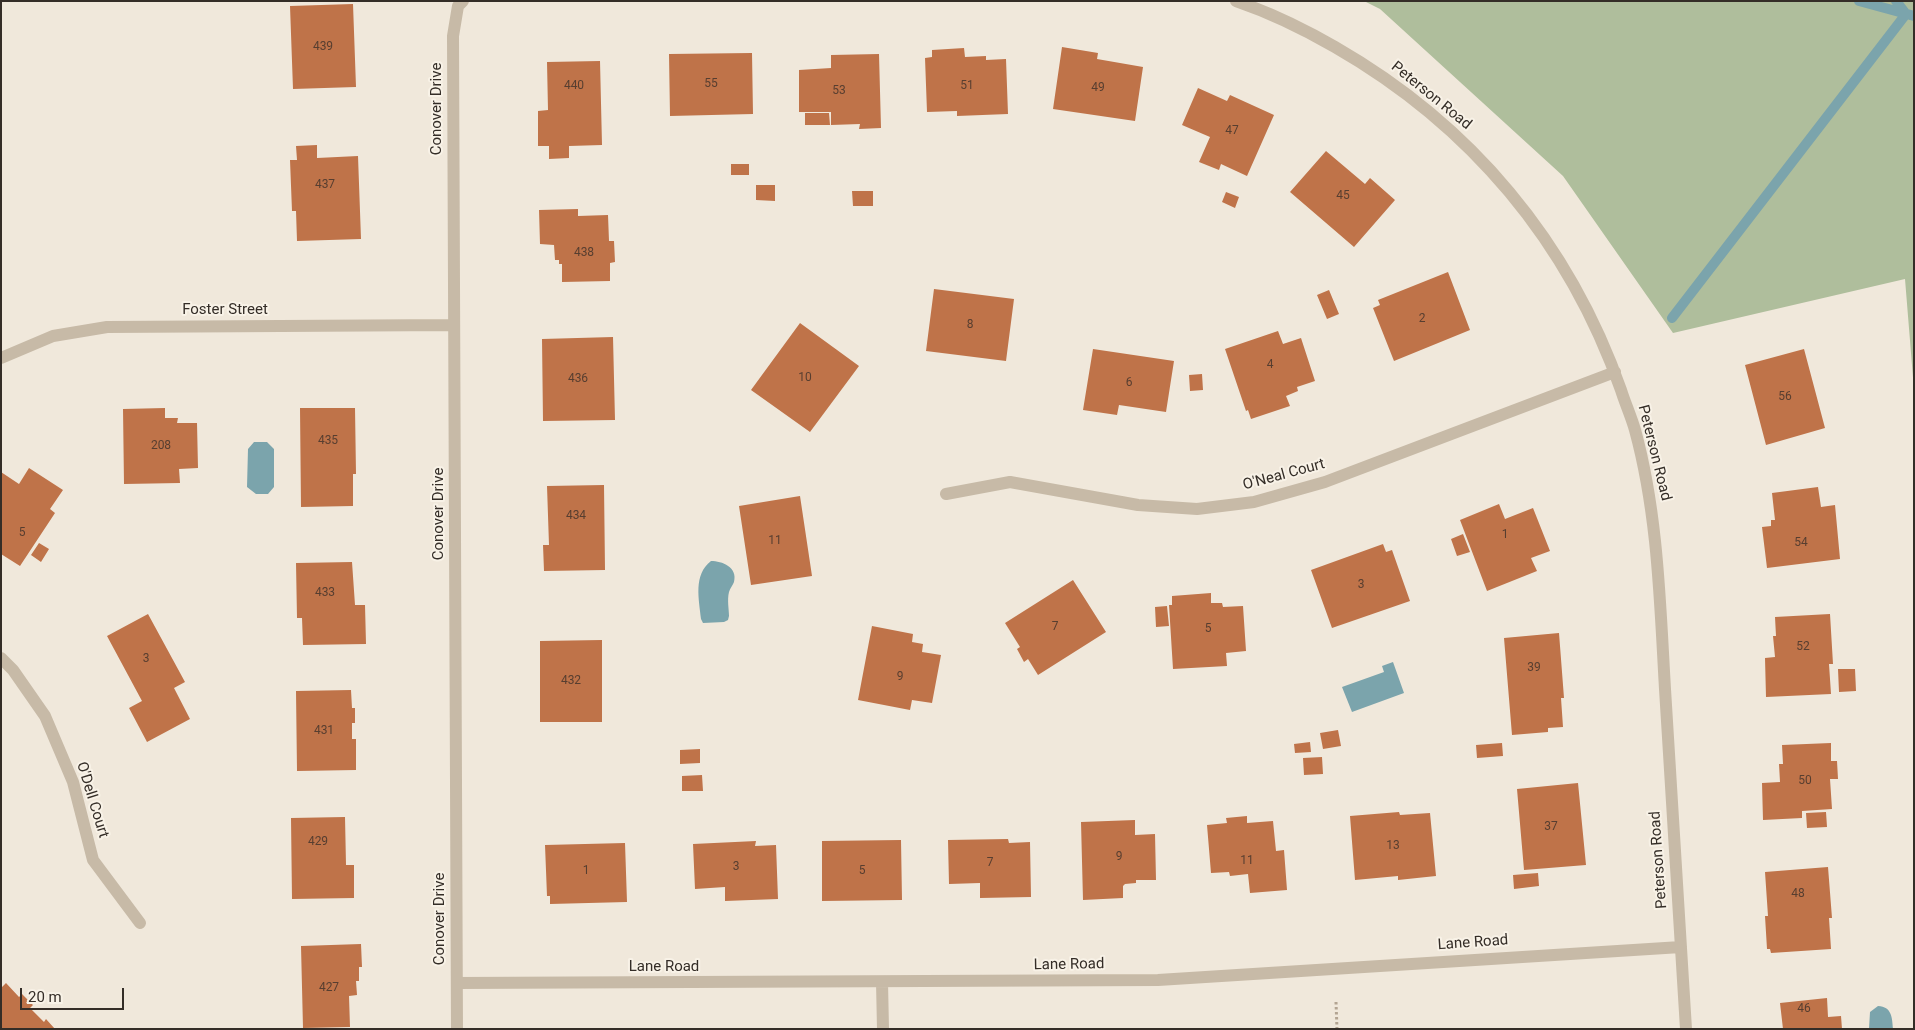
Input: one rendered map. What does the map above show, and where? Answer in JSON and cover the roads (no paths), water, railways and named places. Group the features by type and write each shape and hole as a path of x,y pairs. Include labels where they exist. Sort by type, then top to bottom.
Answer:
{"street":[{"name":"Conover Drive","path":"457,1029 453,36 458,6 462,1"},
{"name":"Peterson Road","path":"1236,1 1307,31 1372,69 1428,111 1476,154 1518,202 1556,255 1596,327 1635,430 1652,511 1660,602 1686,1029"},
{"name":"Foster Street","path":"1,358 53,336 107,327 454,325"},
{"name":"O'Neal Court","path":"946,494 1010,482 1138,505 1197,509 1254,502 1325,482 1614,372"},
{"name":"O'Dell Court","path":"1,658 13,670 45,716 73,782 93,860 140,923"},
{"name":"Lane Road","path":"457,983 1158,980 1681,947"},
{"path":"882,982 883,1029"}],"water":[{"path":"254,442 267,442 274,449 274,487 268,494 256,494 247,487 248,449"},
{"path":"711,561 720,562 728,566 734,572 735,577 728,595 728,620 724,622 703,623 699,603 699,580 705,567"},
{"path":"1393,662 1404,693 1352,712 1342,687 1384,672 1382,666"},
{"path":"1878,1006 1889,1011 1892,1017 1893,1029 1869,1029 1870,1012"}],"waterway":[{"path":"1859,1 1914,16"},
{"path":"1672,318 1906,14 1896,1"}]}
